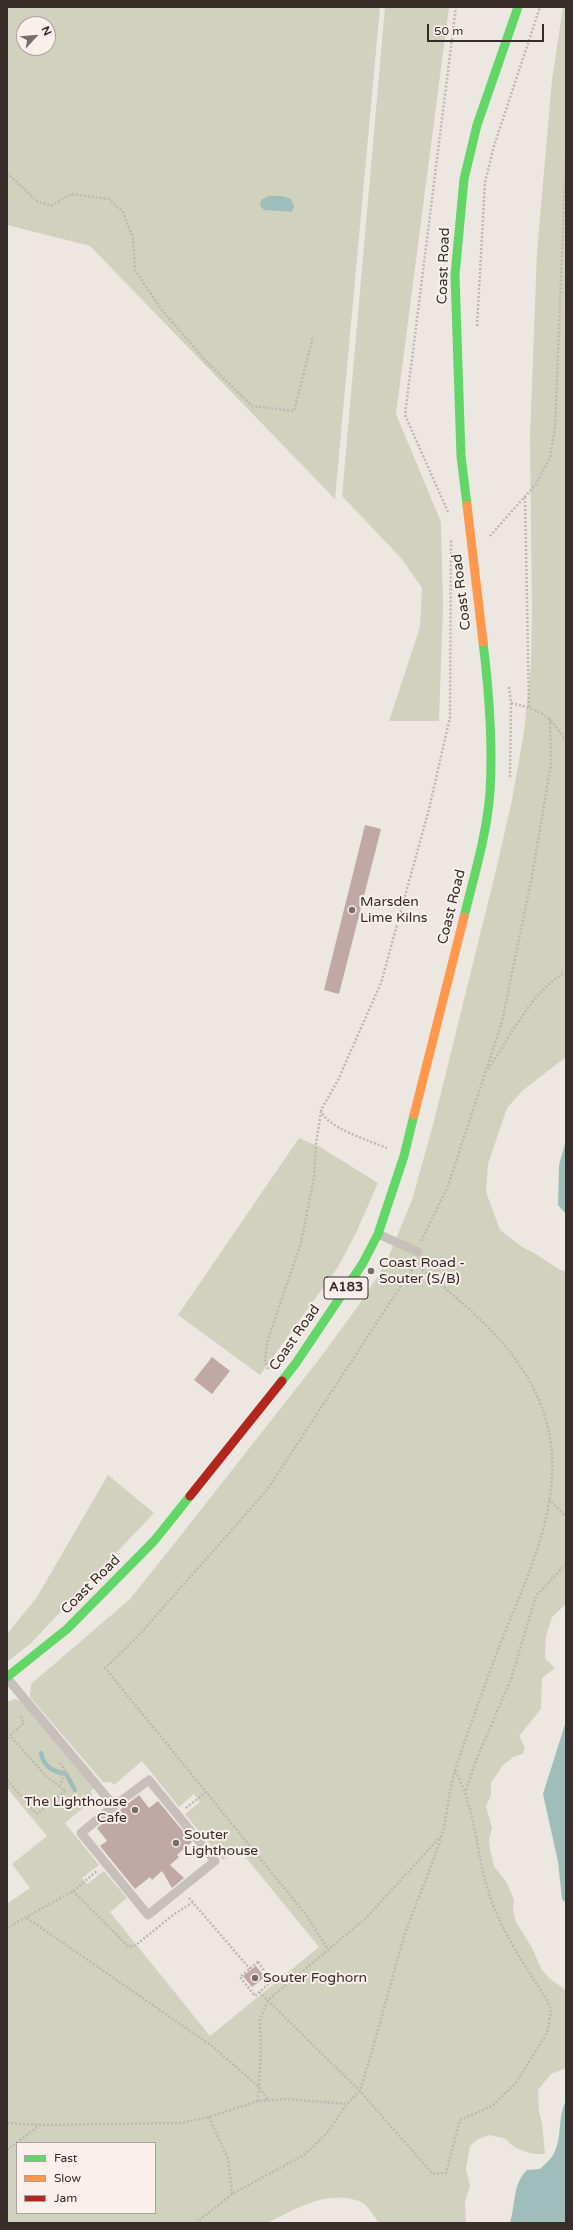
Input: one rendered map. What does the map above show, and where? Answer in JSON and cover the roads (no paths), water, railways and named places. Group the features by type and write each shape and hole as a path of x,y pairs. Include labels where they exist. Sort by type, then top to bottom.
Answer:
{"main road":[{"name":"Coast Road","path":"7,1678 68,1628 154,1541 277,1388 296,1363 363,1263 378,1234 404,1156 481,848 490,792 489,693 461,456 455,275 464,179 477,125 518,7"}],"lane":[{"path":"378,1234 418,1252"},
{"path":"7,1678 114,1806"},
{"path":"148,1780 215,1861 148,1914 81,1833 114,1806 148,1780"}],"water":[{"path":"268,196 283,196 291,199 294,206 292,212 264,210 260,206 261,200"},
{"path":"566,1140 566,1214 558,1205 559,1165"},
{"path":"566,1721 566,1903 562,1899 558,1862 543,1794"},
{"path":"566,2101 566,2223 510,2223 515,2195 522,2176 527,2170 540,2169 552,2157 558,2142 563,2107"}],"waterway":[{"path":"41,1753 44,1762 49,1768 66,1774 75,1790"}],"place":[{"name":"Marsden Lime Kilns","path":"352,910"},
{"name":"Coast Road - Souter (S/B)","path":"371,1271"},
{"name":"The Lighthouse Cafe","path":"135,1810"},
{"name":"Souter Lighthouse","path":"176,1843"},
{"name":"Souter Foghorn","path":"255,1978"}]}
